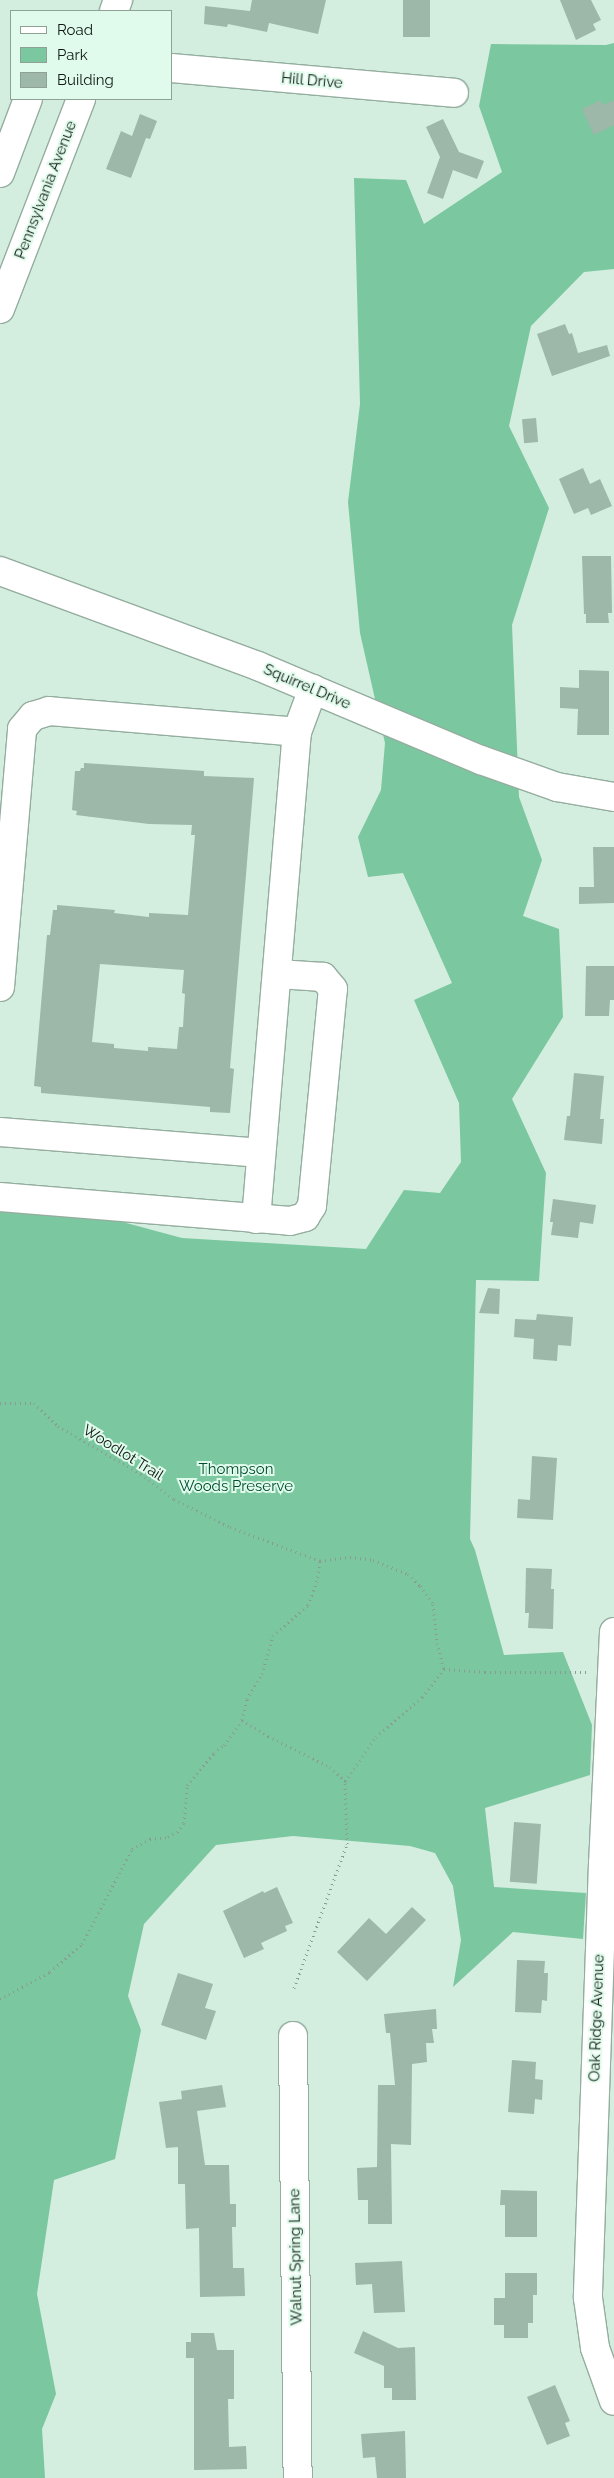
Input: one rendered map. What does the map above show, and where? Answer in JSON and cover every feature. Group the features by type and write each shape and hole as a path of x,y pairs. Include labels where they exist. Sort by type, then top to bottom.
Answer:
{"street":[{"name":"Hill Drive","path":"172,68 454,93"},
{"path":"0,173 28,100"},
{"name":"Pennsylvania Avenue","path":"0,309 81,100"},
{"name":"Squirrel Drive","path":"0,571 258,666 481,760 556,787 614,798"},
{"path":"256,1219 297,732 313,689"},
{"path":"0,987 22,729 33,716 49,711 297,732"},
{"path":"0,1197 290,1222 305,1217 312,1206 333,989 323,977 278,974"},
{"path":"0,1132 261,1153"},
{"name":"Oak Ridge Avenue","path":"614,1632 608,1863 588,2298 595,2348 614,2400"},
{"name":"Walnut Spring Lane","path":"293,2036 298,2478"}],"path":[{"name":"Woodlot Trail","path":"0,1403 34,1403 58,1426 140,1474 174,1499 230,1527 320,1561"},
{"path":"0,1999 50,1972 82,1944 132,1849 150,1839 168,1837 177,1832 184,1823 187,1785 214,1753 224,1745 242,1720 247,1699 262,1674 274,1636 308,1605 317,1582 320,1561 350,1557 373,1560 408,1574 420,1586 433,1604 438,1643 444,1669"},
{"path":"444,1669 575,1674 613,1670"},
{"path":"294,1988 347,1844 345,1781 376,1736 422,1697 444,1669"},
{"path":"242,1720 268,1736 330,1767 345,1781"}],"green space":[{"name":"Thompson Woods Preserve","path":"614,43 614,269 584,272 531,326 509,426 549,508 512,625 519,797 542,860 523,916 559,929 563,1017 512,1099 546,1173 539,1281 476,1280 470,1539 475,1550 504,1655 563,1652 592,1725 590,1775 485,1808 494,1887 586,1893 583,1939 513,1932 453,1987 461,1940 453,1886 435,1853 410,1846 293,1836 216,1845 144,1924 128,1996 141,2030 115,2159 54,2180 37,2294 56,2394 42,2429 45,2478 0,2478 0,1189 182,1238 366,1249 404,1190 440,1193 461,1162 459,1103 414,1000 452,983 403,873 368,877 358,837 381,790 385,743 360,633 348,502 360,404 354,178 406,180 424,224 502,172 479,106 491,44 606,45"}],"building":[{"path":"252,0 326,0 318,34 269,23 267,32 228,24 227,27 204,24 205,6 250,11"},
{"path":"403,0 430,0 430,37 403,37"},
{"path":"560,0 591,0 601,20 593,24 596,30 576,40"},
{"path":"601,100 603,105 614,100 614,125 594,135 582,109"},
{"path":"140,114 157,121 150,139 146,138 131,178 106,169 121,131 132,136"},
{"path":"443,119 459,152 484,161 477,179 453,170 443,199 427,193 440,157 426,127"},
{"path":"565,324 569,334 572,333 578,353 607,345 610,356 552,376 537,334"},
{"path":"536,418 538,442 524,443 522,419"},
{"path":"583,468 590,484 600,479 612,506 591,515 588,508 574,514 559,479"},
{"path":"582,556 611,556 612,613 608,613 609,623 586,623"},
{"path":"579,670 609,671 609,735 577,735 578,709 560,708 560,687 579,688"},
{"path":"84,763 204,771 204,776 254,778 230,1068 234,1069 230,1113 210,1112 210,1107 41,1093 41,1087 34,1086 47,935 50,935 53,910 57,910 57,905 115,910 114,913 149,917 149,913 188,915 195,835 191,835 192,825 149,824 76,815 77,811 72,810 75,771 80,771 81,768 84,768","holes":["100,964 184,970 182,993 185,994 183,1027 179,1027 177,1049 148,1047 148,1051 114,1048 114,1044 92,1042"]},
{"path":"593,847 614,847 614,903 579,904 579,887 594,887"},
{"path":"586,966 614,966 614,1000 610,1000 609,1016 585,1016"},
{"path":"574,1073 604,1076 600,1119 604,1119 602,1144 564,1140 567,1116 570,1116"},
{"path":"553,1199 596,1205 593,1224 580,1222 578,1238 551,1235 553,1222 550,1222"},
{"path":"488,1288 500,1289 499,1314 479,1313"},
{"path":"537,1314 573,1317 571,1346 558,1345 557,1361 533,1359 534,1339 514,1337 515,1319 536,1320"},
{"path":"532,1456 557,1458 553,1520 517,1518 518,1499 530,1500"},
{"path":"526,1568 552,1569 551,1589 554,1589 553,1629 528,1628 529,1613 525,1613"},
{"path":"514,1822 541,1824 537,1884 510,1882"},
{"path":"277,1887 293,1923 285,1926 287,1931 261,1943 264,1949 244,1958 223,1911 263,1891 264,1893"},
{"path":"412,1907 426,1920 367,1981 337,1952 369,1918 386,1934"},
{"path":"517,1960 545,1961 544,1973 548,1973 547,2001 542,2000 541,2013 515,2012"},
{"path":"178,1973 213,1984 205,2008 216,2011 206,2040 161,2025"},
{"path":"436,2009 437,2029 432,2029 434,2043 426,2043 427,2062 412,2064 411,2145 391,2144 392,2224 368,2224 368,2200 358,2200 357,2168 377,2167 378,2085 395,2085 390,2033 386,2033 384,2014"},
{"path":"512,2060 536,2062 535,2079 543,2080 542,2100 535,2099 534,2114 508,2112"},
{"path":"222,2085 226,2107 197,2111 205,2165 229,2165 230,2204 236,2204 236,2227 232,2227 233,2268 244,2268 245,2296 200,2297 199,2228 186,2229 185,2184 178,2184 178,2147 166,2148 159,2102 182,2099 181,2091"},
{"path":"501,2190 537,2191 537,2237 505,2237 505,2205 500,2205"},
{"path":"402,2261 405,2312 374,2313 372,2284 356,2285 355,2263"},
{"path":"505,2273 537,2273 537,2295 533,2295 533,2323 528,2323 528,2338 504,2338 504,2325 494,2325 494,2298 505,2298"},
{"path":"363,2331 398,2348 415,2347 416,2400 392,2400 392,2388 384,2388 384,2366 354,2353"},
{"path":"191,2333 214,2333 217,2350 234,2350 234,2399 228,2399 229,2447 246,2446 247,2469 194,2470 194,2358 186,2358 186,2342 191,2342"},
{"path":"555,2385 570,2421 565,2423 570,2436 547,2445 527,2397"},
{"path":"405,2431 406,2478 377,2478 375,2457 363,2458 361,2434"}]}
